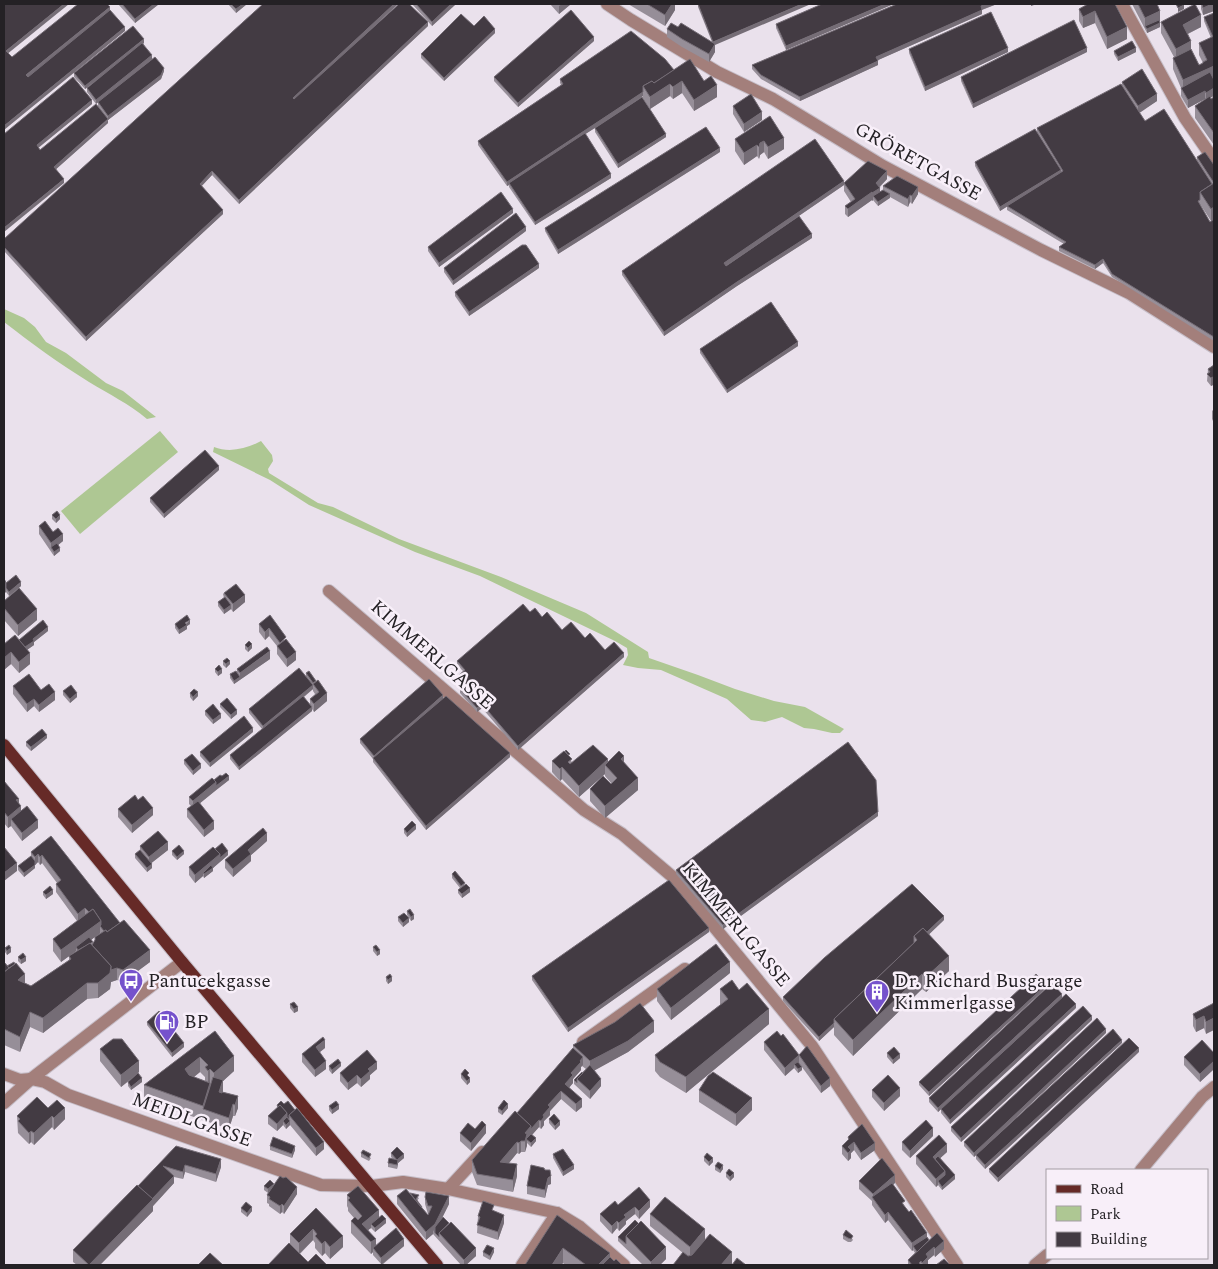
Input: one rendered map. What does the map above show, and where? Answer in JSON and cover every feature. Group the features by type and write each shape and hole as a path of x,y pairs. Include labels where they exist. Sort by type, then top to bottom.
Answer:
{"main road":[{"path":"4,745 182,962 437,1265"}],"street":[{"name":"GRÖRETGASSE","path":"608,4 630,20 709,67 773,99 882,166 1041,250 1129,293 1214,347"},
{"path":"1122,4 1185,118 1214,160"},
{"name":"KIMMERLGASSE","path":"329,591 584,810 622,834 674,878 721,943 812,1046 957,1265"},
{"path":"4,1103 31,1079 182,962"},
{"path":"571,1052 578,1045 694,962"},
{"name":"MEIDLGASSE","path":"4,1074 20,1080 31,1079 45,1082 68,1095 321,1185 372,1186 403,1182 448,1189 557,1213 580,1227 624,1265"},
{"path":"1142,1169 1202,1097 1214,1087"},
{"path":"448,1189 491,1142"},
{"path":"522,1265 557,1213"},
{"path":"1035,1265 1046,1256"}],"green space":[{"path":"4,309 24,318 35,327 46,342 66,353 106,383 123,391 156,417 147,419 67,368 4,322"},
{"path":"160,431 178,452 80,534 61,511"},
{"path":"261,441 272,455 273,461 268,469 269,473 318,503 333,507 399,539 501,577 586,613 648,652 649,658 735,689 774,701 805,707 844,729 840,733 832,733 804,728 782,717 765,722 751,720 727,699 661,670 623,665 628,655 627,648 615,641 480,576 415,552 309,505 270,480 213,452 214,447 226,450 238,449"}],"building":[{"path":"4,4 64,4 6,51 12,57 78,4 107,4 110,7 26,75 28,77 110,10 125,27 4,126"},
{"path":"122,4 154,4 135,19"},
{"path":"231,4 243,4 236,9"},
{"path":"263,4 394,4 294,99 399,4 409,4 428,22 239,200 212,171 200,184 223,210 86,337 4,247 4,239"},
{"path":"416,4 451,4 432,22"},
{"path":"647,4 672,4 665,15"},
{"path":"698,4 802,4 713,42"},
{"path":"822,4 885,4 786,46 776,24"},
{"path":"897,4 987,4 981,6 982,10 876,57 878,61 800,97 761,75 752,65"},
{"path":"1088,4 1115,4 1127,27 1107,37 1095,11 1083,17 1079,9"},
{"path":"1138,4 1157,4 1160,11 1145,18"},
{"path":"1176,4 1184,4 1184,5 1178,8"},
{"path":"1195,4 1201,15 1183,25 1191,41 1176,49 1161,22"},
{"path":"1202,4 1212,4 1203,8"},
{"path":"571,10 594,37 518,103 494,77"},
{"path":"991,12 1008,48 925,87 909,49"},
{"path":"1214,13 1214,36 1213,37 1204,17"},
{"path":"461,14 474,26 484,16 495,29 444,78 421,54"},
{"path":"1074,20 1087,48 973,104 961,77"},
{"path":"1159,20 1160,23 1147,29 1145,26"},
{"path":"671,23 678,27 681,23 715,44 709,54 667,29"},
{"path":"133,26 144,39 85,86 74,73"},
{"path":"631,31 665,59 674,70 654,83 652,81 643,86 643,92 507,182 478,141 563,84 560,79"},
{"path":"1214,36 1214,66 1183,80 1173,58 1191,49 1199,65 1203,63 1207,60 1199,43"},
{"path":"1132,41 1136,48 1118,57 1114,51"},
{"path":"142,43 152,55 96,100 87,88"},
{"path":"155,57 164,68 161,75 108,116 98,102"},
{"path":"690,59 704,81 711,76 717,85 694,100 682,81 673,87 670,84 650,97 643,86 652,81 654,83"},
{"path":"1142,69 1157,94 1138,106 1122,82"},
{"path":"1210,72 1214,80 1214,88 1188,100 1181,88"},
{"path":"73,77 92,100 37,145 40,150 96,104 108,119 54,167 64,179 4,228 4,134"},
{"path":"1121,84 1145,121 1164,109 1212,184 1200,192 1200,200 1198,201 1210,222 1214,219 1214,337 1112,274 1103,259 1095,265 1059,247 1066,242 1007,206 1063,171 1037,128"},
{"path":"751,94 762,112 744,124 733,106"},
{"path":"1210,96 1211,99 1214,97 1214,133 1195,106"},
{"path":"642,97 666,134 618,164 595,128"},
{"path":"770,116 784,138 768,147 764,141 760,143 759,147 757,145 744,153 735,139"},
{"path":"706,127 720,148 558,250 545,228"},
{"path":"1035,129 1061,170 1000,207 975,162"},
{"path":"585,133 611,174 535,222 509,183"},
{"path":"815,139 844,181 724,263 726,266 799,216 812,234 664,332 622,271"},
{"path":"1205,152 1214,165 1214,183 1197,157"},
{"path":"868,161 887,171 876,183 880,188 848,209 845,206 855,199 844,183"},
{"path":"897,176 918,187 908,199 883,186"},
{"path":"1214,183 1214,207 1211,209 1200,192"},
{"path":"883,190 890,194 878,202 873,196"},
{"path":"501,192 513,209 439,263 428,247"},
{"path":"516,213 526,227 453,281 444,268"},
{"path":"522,245 526,245 539,264 469,312 455,292"},
{"path":"771,302 798,342 727,390 700,349"},
{"path":"1214,365 1214,379 1207,374 1210,372 1208,369"},
{"path":"205,450 219,466 164,514 150,498"},
{"path":"57,511 60,515 56,519 52,515"},
{"path":"45,521 53,532 58,528 63,534 51,543 39,526"},
{"path":"57,543 60,548 54,552 51,547"},
{"path":"16,575 21,582 9,592 6,588 6,583"},
{"path":"236,584 245,595 233,604 224,593"},
{"path":"19,588 37,609 18,625 4,608 4,601"},
{"path":"225,597 231,605 224,610 218,602"},
{"path":"523,604 530,612 535,608 542,617 547,612 562,630 571,622 585,638 590,633 605,650 614,642 624,653 518,746 482,704 477,708 460,689 465,686 457,677 465,670 457,661"},
{"path":"187,615 190,620 185,623 187,625 179,630 175,624"},
{"path":"270,615 286,637 280,643 269,628 265,632 259,624"},
{"path":"43,620 48,627 25,647 19,640"},
{"path":"15,635 30,653 19,662 11,652 4,658 4,644"},
{"path":"286,639 296,652 287,659 277,646"},
{"path":"249,641 252,644 248,648 245,645"},
{"path":"267,647 270,651 240,673 237,669"},
{"path":"227,658 230,661 226,664 223,661"},
{"path":"219,665 222,669 218,672 215,669"},
{"path":"299,668 313,685 263,726 249,709"},
{"path":"236,671 240,677 234,681 230,674"},
{"path":"309,671 316,681 313,683 306,673"},
{"path":"29,674 41,690 49,684 55,692 39,705 34,699 27,704 13,686"},
{"path":"429,679 443,695 374,756 360,739"},
{"path":"318,680 327,693 314,704 310,699 319,692 313,684"},
{"path":"71,685 77,693 70,699 63,691"},
{"path":"194,689 198,692 193,697 190,693"},
{"path":"303,696 312,707 239,767 230,755"},
{"path":"446,696 510,753 426,826 373,758"},
{"path":"227,698 237,710 231,715 220,704"},
{"path":"213,704 221,714 213,720 205,711"},
{"path":"244,716 253,728 210,763 200,752"},
{"path":"42,729 47,735 31,747 26,742"},
{"path":"848,742 876,780 878,812 723,925 676,870"},
{"path":"593,745 608,759 579,786 562,767 560,769 552,761 564,751 572,759 568,762 570,764"},
{"path":"619,751 624,756 621,759 638,778 605,806 590,789 603,776 611,784 617,778 605,765"},
{"path":"192,754 201,764 193,771 184,760"},
{"path":"226,773 229,776 216,786 214,780"},
{"path":"212,778 216,782 193,801 189,797"},
{"path":"4,781 19,799 16,800 21,806 8,817 4,812"},
{"path":"135,795 138,800 143,796 153,808 132,825 118,809"},
{"path":"198,801 214,821 204,830 187,809"},
{"path":"27,806 38,820 22,833 11,819"},
{"path":"412,821 416,825 407,833 404,829"},
{"path":"263,828 267,833 248,850 251,854 233,869 225,860"},
{"path":"158,831 168,842 149,857 140,846"},
{"path":"51,836 120,923 107,932 100,926 101,921 93,909 89,912 85,908 78,914 56,884 61,880 42,855 40,857 38,854 35,857 31,852"},
{"path":"222,843 228,851 220,858 220,854 215,849"},
{"path":"179,845 184,851 177,857 172,851"},
{"path":"4,847 17,863 4,873"},
{"path":"213,847 220,854 195,875 189,867"},
{"path":"140,850 152,864 147,868 135,854"},
{"path":"31,856 35,861 35,865 24,873 18,866"},
{"path":"211,865 213,868 204,874 203,873"},
{"path":"455,871 465,883 461,886 452,874"},
{"path":"669,880 709,928 568,1028 532,976"},
{"path":"466,884 470,888 462,894 458,890"},
{"path":"912,884 944,916 927,932 923,928 914,936 914,943 834,1019 834,1023 819,1037 783,997 824,958"},
{"path":"50,886 53,890 46,895 43,892"},
{"path":"93,909 101,921 61,950 53,939"},
{"path":"410,909 414,915 411,917 407,911"},
{"path":"404,913 409,918 403,923 398,917"},
{"path":"124,920 150,950 123,970 117,968 111,970 111,966 92,945 95,937 106,930 107,932"},
{"path":"923,928 949,956 926,977 922,974 853,1040 834,1019 917,940 914,936"},
{"path":"89,937 93,942 78,950 76,947"},
{"path":"90,943 111,966 110,973 98,983 87,983 43,1018 30,1012 20,1037 4,1029 4,972 16,963 25,974 18,980 31,986 71,959 69,956"},
{"path":"716,944 730,962 671,1008 657,989"},
{"path":"9,945 11,948 7,951 5,948"},
{"path":"376,945 380,950 377,952 373,947"},
{"path":"23,953 26,957 21,960 18,957"},
{"path":"14,962 15,964 9,968 7,966"},
{"path":"4,964 9,968 4,972"},
{"path":"390,974 392,977 388,980 386,977"},
{"path":"1036,974 1046,985 929,1092 919,1082"},
{"path":"732,980 739,990 747,983 769,1009 686,1077 660,1062 655,1055 728,999 720,989"},
{"path":"1052,983 1062,994 938,1108 929,1098"},
{"path":"1066,994 1076,1004 950,1120 941,1109"},
{"path":"294,1002 298,1007 294,1009 290,1004"},
{"path":"640,1003 654,1021 628,1041 590,1061 573,1045 615,1022"},
{"path":"1214,1003 1214,1018 1206,1022 1204,1016 1196,1020 1193,1014"},
{"path":"1083,1006 1092,1016 961,1138 951,1127"},
{"path":"159,1011 184,1043 172,1053 147,1022"},
{"path":"1097,1018 1106,1029 974,1153 964,1142"},
{"path":"1113,1029 1122,1040 985,1165 976,1155"},
{"path":"215,1031 234,1056 214,1073 210,1069 208,1071 205,1067 208,1065 200,1057 185,1069 189,1075 210,1083 203,1106 144,1085"},
{"path":"777,1031 781,1036 783,1034 799,1055 785,1068 764,1042"},
{"path":"323,1037 325,1040 316,1047 326,1061 315,1070 302,1054"},
{"path":"1129,1038 1139,1048 998,1178 989,1169"},
{"path":"113,1039 122,1039 139,1061 121,1075 100,1049"},
{"path":"1202,1040 1214,1053 1214,1061 1200,1074 1184,1057"},
{"path":"807,1046 830,1078 821,1086 799,1055"},
{"path":"894,1047 900,1054 893,1060 887,1053"},
{"path":"573,1048 583,1057 571,1073 573,1075 565,1084 582,1099 576,1104 561,1091 548,1105 550,1107 543,1115 544,1117 541,1121 539,1120 531,1129 531,1126 517,1113"},
{"path":"367,1050 377,1062 368,1069 370,1071 361,1079 357,1075 348,1083 340,1073"},
{"path":"338,1059 341,1063 332,1070 329,1066"},
{"path":"798,1062 802,1067 798,1069 794,1064"},
{"path":"590,1065 601,1079 590,1091 577,1079"},
{"path":"465,1069 469,1073 467,1075 470,1078 467,1081 461,1074"},
{"path":"582,1072 577,1079 577,1083 574,1080"},
{"path":"713,1072 752,1098 736,1114 699,1090"},
{"path":"138,1073 142,1078 131,1087 128,1082"},
{"path":"888,1075 900,1088 884,1103 872,1090"},
{"path":"213,1077 223,1080 219,1092 238,1096 235,1105 233,1104 229,1118 203,1109"},
{"path":"37,1097 48,1108 57,1100 65,1108 54,1118 52,1116 34,1133 31,1131 29,1133 18,1121 20,1119 17,1116"},
{"path":"504,1100 508,1104 502,1111 498,1108"},
{"path":"281,1101 284,1104 288,1101 295,1110 289,1115 289,1119 287,1113 280,1105 278,1107 277,1105"},
{"path":"336,1101 339,1105 332,1110 329,1106"},
{"path":"280,1105 287,1113 277,1124 268,1116"},
{"path":"297,1108 324,1142 316,1148 289,1115"},
{"path":"515,1111 531,1126 525,1133 527,1134 525,1141 517,1142 500,1162 517,1164 513,1180 477,1174 472,1160"},
{"path":"554,1114 560,1121 555,1126 549,1119"},
{"path":"287,1117 290,1121 286,1125 283,1121"},
{"path":"926,1120 933,1128 910,1151 902,1142"},
{"path":"482,1121 486,1125 471,1143 460,1133 468,1123 475,1129"},
{"path":"862,1124 875,1143 861,1153 854,1142 848,1147 851,1150 848,1153 842,1146 849,1139 848,1137"},
{"path":"531,1134 536,1138 531,1143 526,1139"},
{"path":"939,1135 947,1144 933,1157 945,1171 936,1179 916,1156"},
{"path":"273,1137 295,1146 292,1154 270,1146"},
{"path":"176,1146 221,1159 216,1174 185,1165 183,1172 163,1166 174,1176 152,1199 138,1186"},
{"path":"397,1147 404,1154 397,1160 391,1153"},
{"path":"563,1149 574,1165 563,1172 553,1154"},
{"path":"363,1150 371,1154 369,1158 361,1153"},
{"path":"707,1153 713,1158 709,1162 704,1157"},
{"path":"938,1156 955,1175 942,1187 938,1181 945,1175 945,1171 935,1159"},
{"path":"389,1158 398,1160 397,1165 388,1163"},
{"path":"882,1158 895,1175 873,1194 859,1181"},
{"path":"718,1162 723,1165 720,1170 715,1166"},
{"path":"531,1165 550,1170 551,1176 548,1178 545,1190 527,1186"},
{"path":"729,1169 734,1173 730,1177 726,1173"},
{"path":"280,1176 286,1177 297,1187 284,1206 282,1204 280,1206 269,1199 270,1197 267,1195"},
{"path":"270,1180 274,1184 268,1189 264,1186"},
{"path":"892,1183 905,1201 902,1203 909,1212 911,1210 927,1233 912,1243 888,1212 885,1215 872,1197"},
{"path":"137,1185 153,1199 89,1265 73,1250"},
{"path":"358,1186 379,1210 362,1224 376,1239 371,1242 351,1221 355,1217 358,1220 362,1216 348,1200 350,1198 347,1195"},
{"path":"639,1187 650,1200 639,1211 635,1207 624,1215 626,1217 619,1223 617,1221 612,1226 600,1214 615,1201 618,1205"},
{"path":"406,1189 428,1215 432,1206 428,1206 425,1197 426,1192 449,1196 435,1224 426,1232 397,1196"},
{"path":"410,1193 419,1195 416,1199 422,1207 421,1207"},
{"path":"665,1197 705,1229 690,1247 650,1214"},
{"path":"483,1201 494,1205 492,1210 504,1215 498,1232 477,1225"},
{"path":"246,1202 252,1207 247,1213 241,1208"},
{"path":"316,1208 343,1236 330,1247 325,1241 322,1244 315,1236 317,1234 313,1229 299,1243 290,1234"},
{"path":"382,1215 386,1219 375,1228 371,1224"},
{"path":"557,1215 610,1253 598,1265 586,1265 563,1248 552,1265 525,1265"},
{"path":"443,1217 449,1223 439,1233 439,1237 435,1233 435,1227"},
{"path":"635,1220 639,1224 626,1236 626,1244 618,1237"},
{"path":"641,1221 666,1247 651,1262 626,1236"},
{"path":"451,1222 476,1248 464,1260 439,1233"},
{"path":"396,1228 404,1239 381,1258 373,1248"},
{"path":"846,1230 853,1236 851,1239 843,1235"},
{"path":"937,1233 944,1241 926,1254 928,1257 922,1263 921,1261 919,1263 921,1265 912,1265 908,1260"},
{"path":"710,1234 732,1252 721,1265 673,1265 683,1252 688,1256 692,1255"},
{"path":"927,1237 929,1240 917,1252 913,1246"},
{"path":"289,1243 308,1262 316,1254 327,1265 268,1265"},
{"path":"487,1245 494,1248 490,1256 483,1252"},
{"path":"210,1253 223,1265 198,1265"},
{"path":"610,1257 614,1261 616,1259 622,1265 602,1265"},
{"path":"737,1258 746,1265 732,1265"},
{"path":"944,1259 950,1265 936,1265"}],"place":[{"name":"Pantucekgasse","path":"131,1002"},
{"name":"Dr. Richard Busgarage Kimmerlgasse","path":"877,1013"},
{"name":"BP","path":"167,1043"}]}
